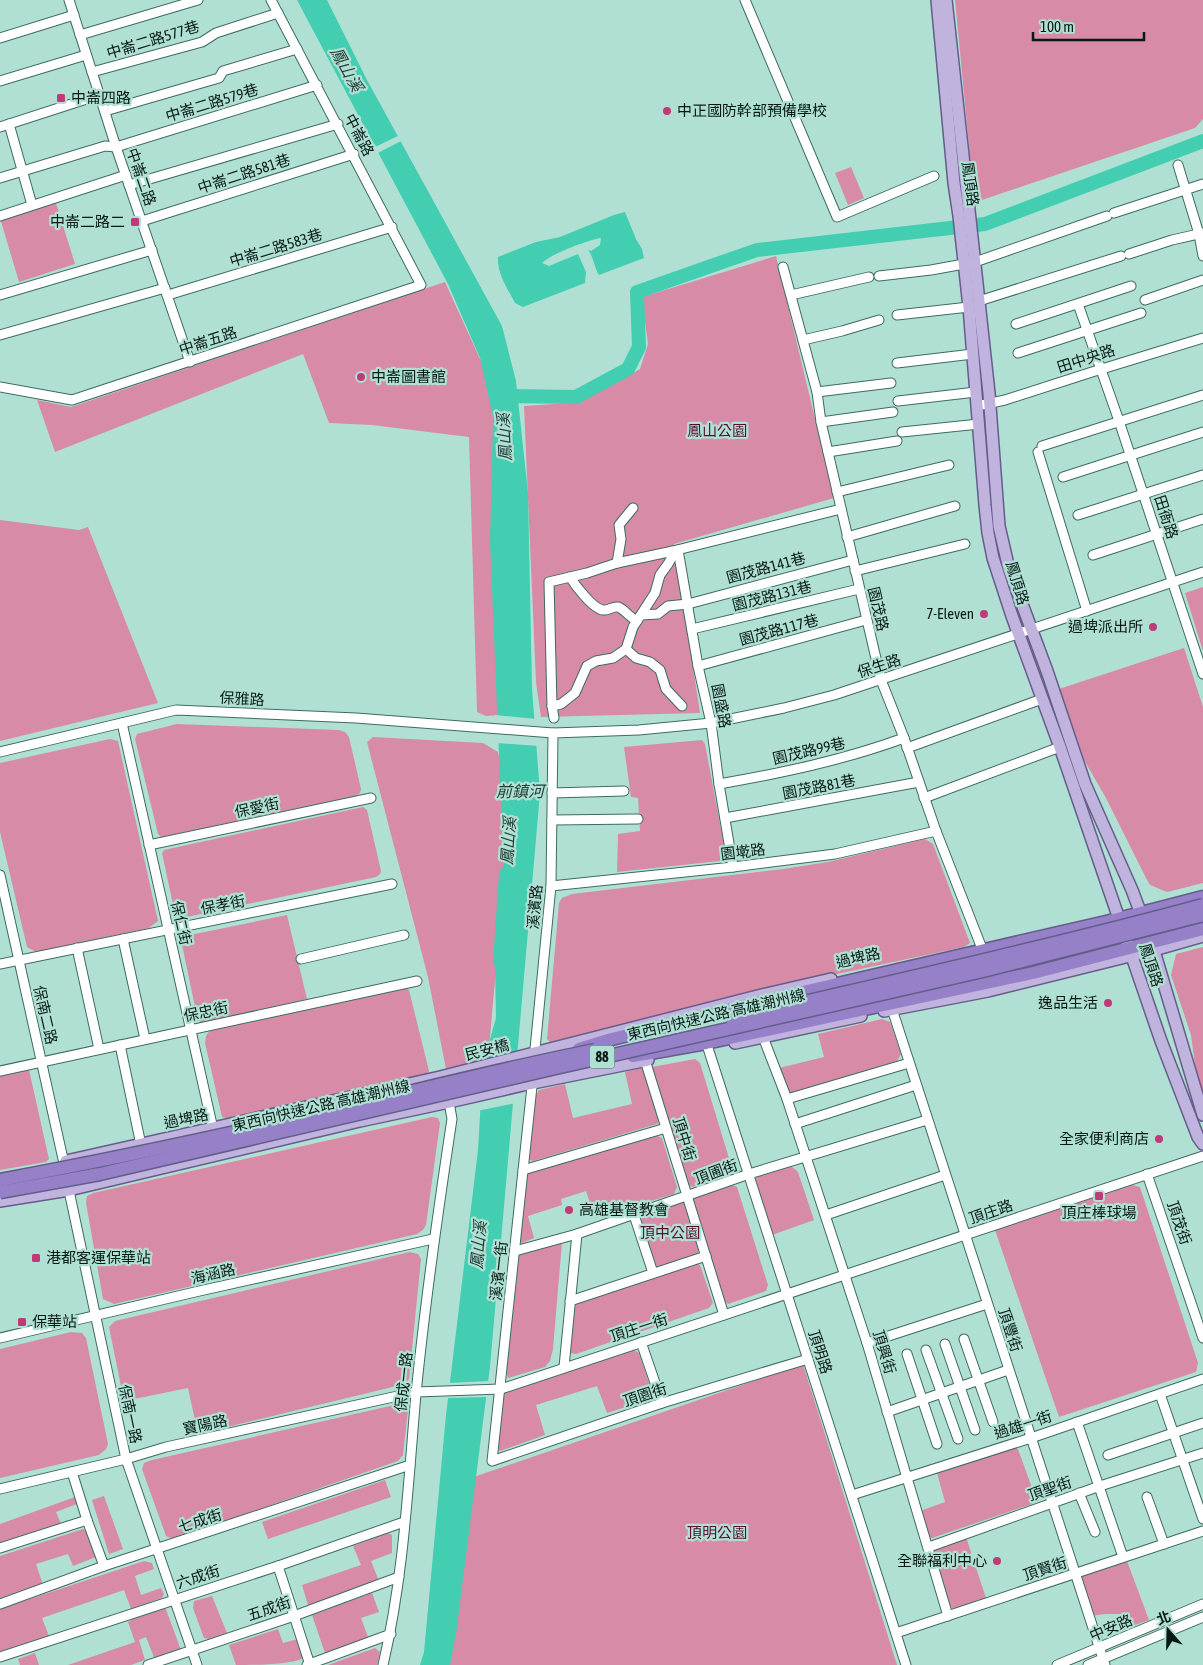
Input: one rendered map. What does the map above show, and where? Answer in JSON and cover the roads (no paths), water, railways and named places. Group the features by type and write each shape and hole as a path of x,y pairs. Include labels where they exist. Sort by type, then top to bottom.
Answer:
{"highway":[{"path":"547,1065 608,1040 1021,942 1140,911 1202,898"},
{"name":"東西向快速公路 高雄潮州線","path":"0,1192 100,1174 614,1047 1128,925 1202,898"},
{"name":"東西向快速公路 高雄潮州線","path":"0,1180 107,1160 336,1109 983,972 1203,916"},
{"path":"547,1065 617,1059 706,1043 1153,947 1203,929"}],"main road":[{"name":"鳳頂路","path":"936,0 954,182 965,215"},
{"name":"鳳頂路","path":"946,0 967,239 970,263 979,301 1000,526 1009,569 1086,784 1121,864 1153,947 1203,1115"},
{"name":"鳳頂路","path":"970,263 969,307 988,533 993,558 1161,1041 1198,1137 1203,1144"},
{"name":"過埤路","path":"520,1057 766,994 1119,917"},
{"path":"1153,947 1203,936"},
{"path":"0,1201 69,1190 360,1121 518,1086 988,991 1131,952"},
{"name":"民安橋","path":"461,1072 520,1057"},
{"name":"過埤路","path":"0,1174 141,1145 461,1072"}],"street":[{"name":"中崙二路","path":"69,0 116,147 190,362"},
{"path":"80,35 198,0"},
{"name":"中崙路","path":"271,0 421,284"},
{"path":"745,0 837,218 934,176"},
{"name":"中崙二路577巷","path":"92,72 202,42 216,33 278,13"},
{"path":"0,38 74,15"},
{"path":"104,111 219,78 223,71 297,49"},
{"path":"0,81 86,55"},
{"name":"中崙二路579巷","path":"0,178 105,146 116,147 317,85"},
{"path":"32,205 22,171 4,126 99,95"},
{"path":"129,185 338,124"},
{"name":"中崙二路581巷","path":"142,221 354,154"},
{"path":"1178,165 1201,233 1203,256"},
{"path":"0,216 126,175"},
{"path":"879,276 932,270 970,263 1203,184"},
{"name":"中崙二路583巷","path":"0,335 166,292 392,227"},
{"path":"979,301 1172,240 1201,233"},
{"path":"0,295 152,250"},
{"name":"園茂路","path":"783,267 817,392 821,422 881,680 906,743 936,831 981,946"},
{"path":"791,295 868,277"},
{"path":"1145,300 1203,280"},
{"name":"中崙五路","path":"0,387 72,400 421,284"},
{"path":"1016,324 1131,286"},
{"name":"田衙路","path":"1078,304 1120,421 1203,674"},
{"path":"897,315 969,307"},
{"path":"1018,353 1141,313"},
{"path":"803,340 879,320"},
{"name":"田中央路","path":"978,406 990,404 1203,338"},
{"path":"897,363 973,354"},
{"path":"817,392 891,383"},
{"path":"898,401 976,392"},
{"path":"1087,610 1040,449 1203,395"},
{"path":"821,422 893,412"},
{"path":"902,432 979,424"},
{"path":"1063,476 1203,432"},
{"path":"828,452 897,441"},
{"path":"837,492 949,465"},
{"path":"1078,515 1203,475"},
{"path":"847,537 955,506"},
{"path":"618,563 621,539 619,526 633,508"},
{"path":"554,718 552,706 549,582 618,563 841,509"},
{"path":"1092,555 1203,519"},
{"path":"855,571 965,544"},
{"path":"552,706 561,704 575,693 587,666 596,661 613,658 626,649 633,627 655,593 660,575 675,550"},
{"name":"園盛路","path":"675,550 688,604 698,666 711,723 733,868"},
{"name":"園茂路141巷","path":"639,618 658,614 668,606 688,604 852,560"},
{"name":"保生路","path":"553,733 639,730 711,723 792,706 881,680 1203,572"},
{"path":"570,577 576,587 595,607 603,610 616,607 620,608 630,618 639,618"},
{"name":"園茂路131巷","path":"692,629 859,589"},
{"name":"園茂路117巷","path":"698,666 866,620"},
{"path":"626,649 636,658 650,662 660,670 666,689 682,706"},
{"name":"園茂路99巷","path":"719,784 817,765 878,748 906,743 1042,700"},
{"name":"保雅路","path":"0,752 176,710 356,718 553,733"},
{"name":"保仁街","path":"122,723 213,1129"},
{"name":"溪濱路","path":"533,1083 551,886 553,733"},
{"path":"924,798 1060,747"},
{"name":"園茂路81巷","path":"725,818 919,782"},
{"path":"552,793 624,791"},
{"name":"保愛街","path":"149,845 371,798"},
{"path":"552,820 638,819"},
{"name":"園墘路","path":"551,886 733,868 835,854 936,831"},
{"name":"保南二路","path":"0,874 64,1162"},
{"name":"保孝街","path":"0,964 392,884"},
{"path":"301,959 404,935"},
{"path":"123,939 145,1039"},
{"path":"76,948 99,1049"},
{"name":"保忠街","path":"0,1071 417,981"},
{"name":"頂豐街","path":"892,1010 1104,1662"},
{"name":"頂興街","path":"763,1038 787,1099 868,1343 948,1616"},
{"path":"120,1045 141,1145"},
{"name":"頂明路","path":"708,1048 906,1665"},
{"name":"頂中街","path":"645,1060 724,1315"},
{"path":"787,1099 909,1063"},
{"name":"溪濱一街","path":"492,1461 533,1083"},
{"path":"795,1124 916,1085"},
{"name":"保成一路","path":"383,1665 399,1576 416,1392 433,1239 452,1119 449,1102"},
{"name":"頂圃街","path":"515,1251 577,1234 749,1174 927,1120"},
{"path":"523,1170 666,1128"},
{"name":"頂庄路","path":"787,1294 1203,1156"},
{"name":"保南一路","path":"64,1162 126,1459 197,1665"},
{"name":"頂茂街","path":"1148,1174 1203,1338"},
{"path":"826,1215 945,1175"},
{"path":"634,1215 653,1273"},
{"path":"564,1367 577,1234"},
{"name":"海涵路","path":"0,1338 433,1239"},
{"path":"570,1301 706,1256"},
{"name":"頂庄一街","path":"500,1389 787,1294"},
{"path":"868,1343 987,1304"},
{"path":"964,1339 993,1422"},
{"path":"641,1342 662,1403"},
{"path":"945,1344 975,1430"},
{"path":"926,1350 958,1439"},
{"path":"907,1354 937,1444"},
{"name":"頂園街","path":"492,1461 662,1403 808,1359"},
{"path":"887,1412 1008,1370"},
{"name":"過雄一街","path":"852,1495 1031,1438 1203,1379"},
{"name":"寶陽路","path":"0,1489 126,1459 166,1447 416,1392 500,1389"},
{"path":"1160,1394 1203,1519"},
{"path":"1077,1422 1124,1557"},
{"path":"1108,1455 1203,1423"},
{"name":"頂聖街","path":"929,1547 1100,1486 1203,1453"},
{"name":"七成街","path":"0,1604 104,1566 410,1465"},
{"path":"72,1472 104,1566"},
{"path":"1194,1493 1203,1489"},
{"path":"1080,1493 1095,1532"},
{"path":"1147,1497 1164,1544"},
{"path":"0,1548 87,1520"},
{"name":"六成街","path":"0,1657 278,1566 404,1522"},
{"name":"頂賢街","path":"896,1633 1203,1530"},
{"path":"278,1566 309,1665 390,1634"},
{"name":"五成街","path":"148,1665 294,1616 399,1576"},
{"name":"中安路","path":"1057,1665 1203,1604"},
{"name":"中安路","path":"1088,1665 1104,1662 1203,1617"}],"water":[{"name":"前鎮河","path":"297,0 327,0 367,80 502,326 516,381 528,493 532,689 540,793 490,1367 456,1634 450,1665 420,1665 424,1652 446,1415 478,1150 483,1064 496,1018 495,969 506,922 490,542 493,417 480,358 448,284"},
{"path":"625,212 642,249 644,258 599,275 588,250 591,251 600,245 601,238 579,244 542,263 549,266 578,254 586,272 585,283 523,307 515,303 501,275 498,257 536,242 560,237"}],"waterway":[{"path":"502,396 576,397 628,369 639,347 637,292 757,250 985,224 1203,141"},
{"name":"鳳山溪","path":"500,962 506,874"}],"place":[{"name":"中崙四路","path":"61,98"},
{"name":"中正國防幹部預備學校","path":"667,111"},
{"name":"中崙二路二","path":"135,222"},
{"name":"中崙圖書館","path":"361,377"},
{"name":"7-Eleven","path":"984,614"},
{"name":"過埤派出所","path":"1153,627"},
{"name":"逸品生活","path":"1108,1003"},
{"name":"全家便利商店","path":"1159,1139"},
{"name":"頂庄棒球場","path":"1099,1196"},
{"name":"高雄基督教會","path":"569,1210"},
{"name":"港都客運保華站","path":"36,1258"},
{"name":"保華站","path":"22,1322"},
{"name":"全聯福利中心","path":"997,1561"}],"park label":[{"name":"鳳山公園","path":"717,431"},
{"name":"頂中公園","path":"670,1233"},
{"name":"頂明公園","path":"717,1533"}]}
